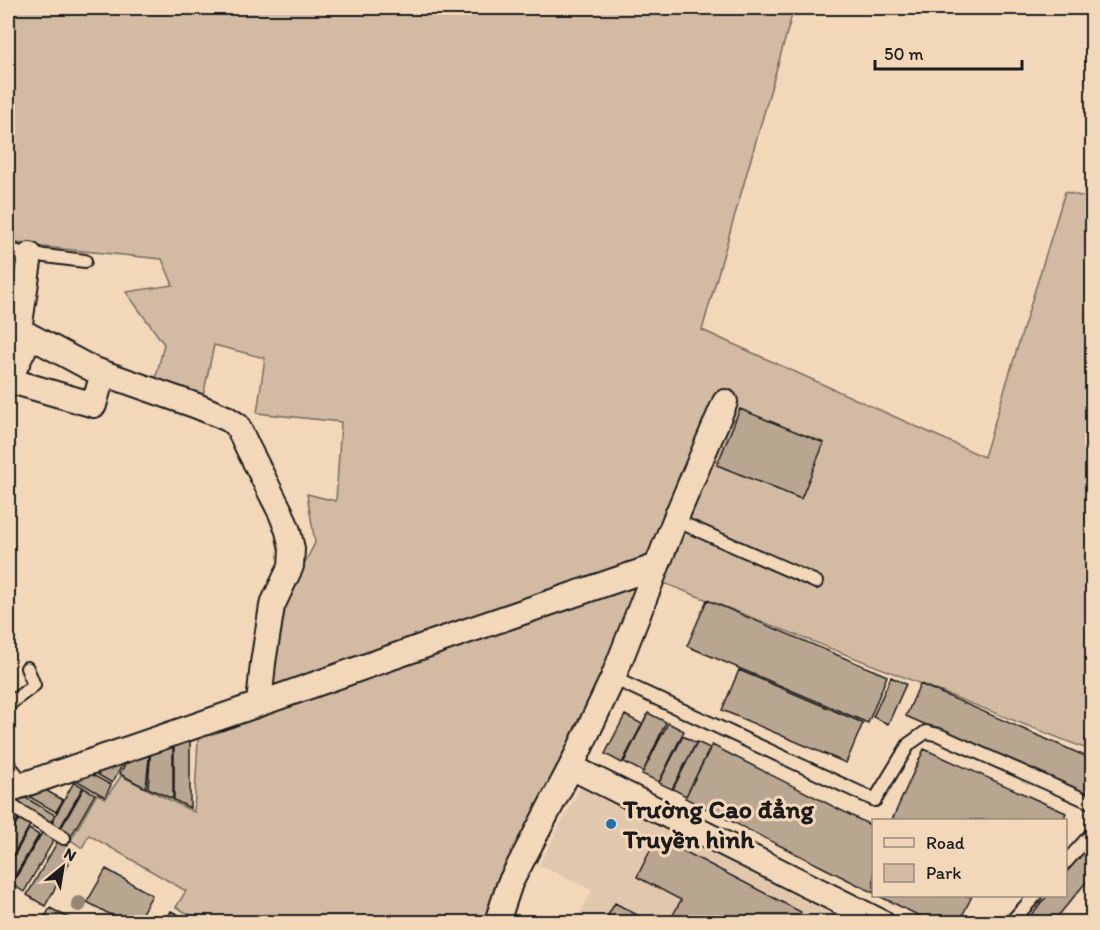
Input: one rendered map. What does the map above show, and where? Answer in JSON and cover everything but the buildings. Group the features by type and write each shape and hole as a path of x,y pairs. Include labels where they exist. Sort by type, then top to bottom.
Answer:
{"street":[{"path":"19,252 19,330 92,369 197,406 237,425 281,513 292,549 291,566 272,606 262,663 259,704"},
{"path":"30,336 8,380 94,405 103,373"},
{"path":"497,922 510,883 571,767 613,678 675,520 725,402"},
{"path":"16,787 657,566"},
{"path":"571,767 881,922"}],"lane":[{"path":"19,252 85,261"},
{"path":"675,520 816,582"},
{"path":"8,705 34,686 27,668"},
{"path":"613,678 875,800 909,744 926,732 939,735 1092,803"},
{"path":"8,764 16,787"},
{"path":"8,804 64,838"},
{"path":"1067,860 1092,833"},
{"path":"1011,922 1034,897"}],"shaded area":[{"name":"Trường Cao đẳng Truyền hình","path":"582,784 856,922 575,922 592,890 539,865"}],"green space":[{"path":"8,8 794,8 702,330 984,457 1065,192 1092,199 1092,751 646,576 605,671 488,922 202,922 176,907 186,891 89,835 82,848 71,840 97,794 106,798 121,776 194,812 198,740 265,695 279,612 315,543 307,494 336,501 341,422 257,413 265,358 214,345 202,401 154,386 164,344 126,292 173,285 162,259 24,245 8,239"}],"place":[{"name":"Trường Cao đẳng Truyền hình","path":"611,824"}]}
